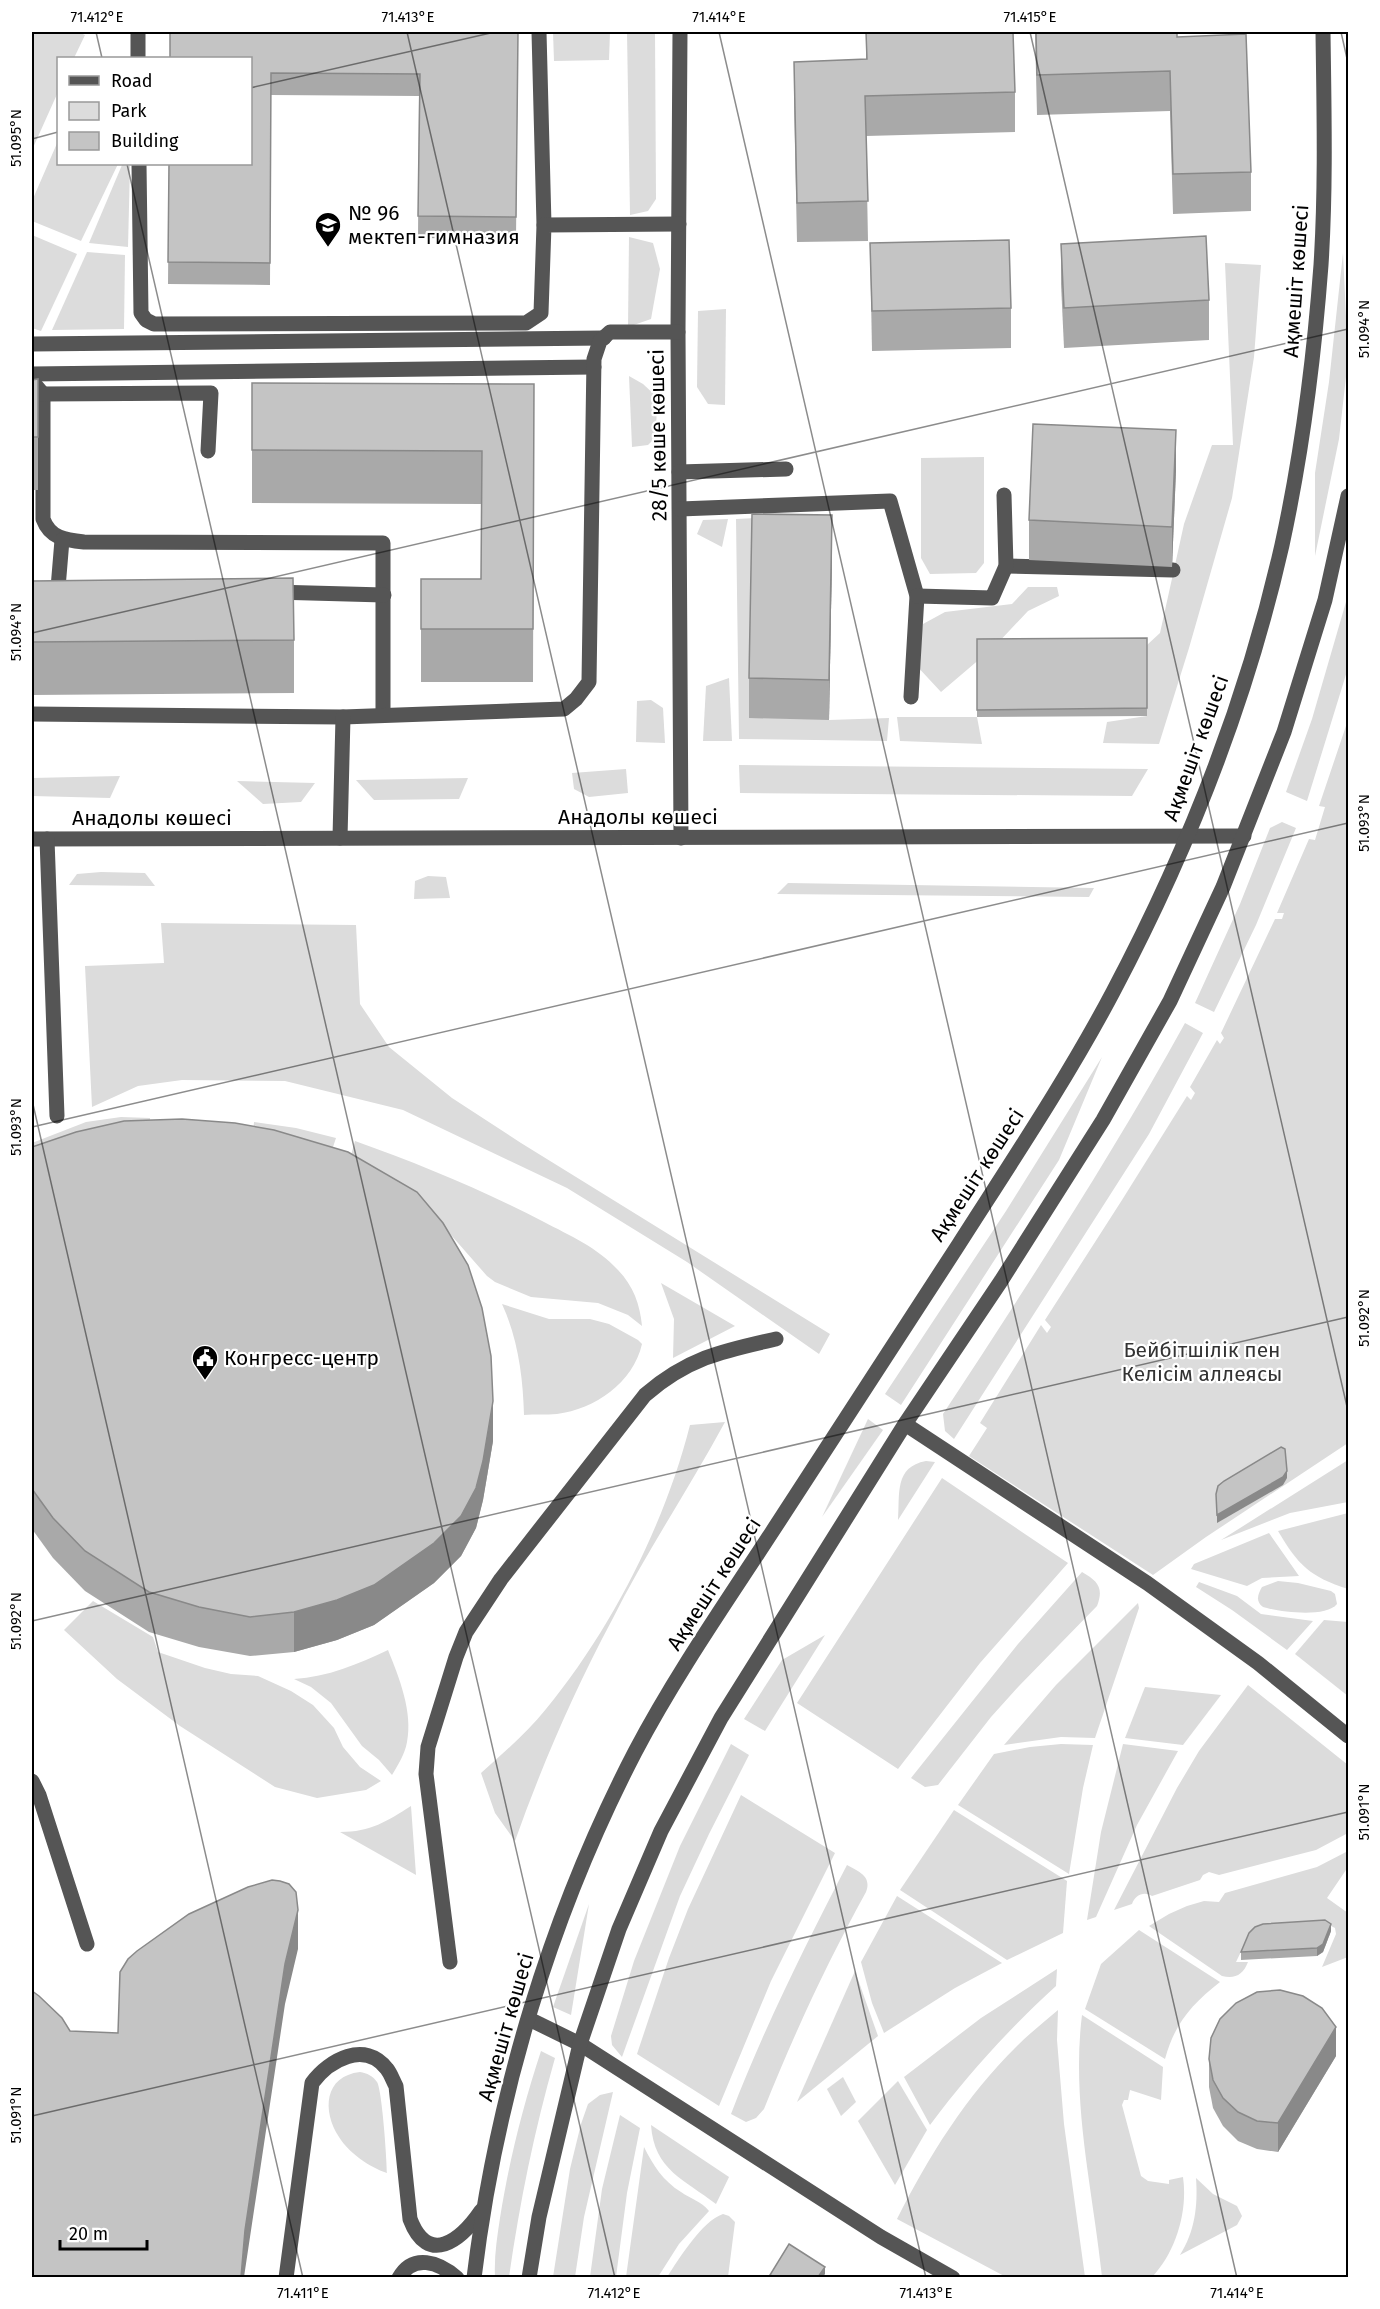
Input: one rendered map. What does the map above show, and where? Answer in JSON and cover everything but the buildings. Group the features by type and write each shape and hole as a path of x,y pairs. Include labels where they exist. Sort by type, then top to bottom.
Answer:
{"street":[{"path":"138,32 138,57"},
{"path":"139,165 141,314 154,324 526,323 541,314 544,225 539,32"},
{"name":"28/5 көше көшесі","path":"680,32 678,332 681,838"},
{"name":"Ақмешіт көшесі","path":"474,2277 482,2210 503,2109 529,2019 547,1961 577,1881 619,1784 639,1745 722,1609 1059,1087 1112,994 1152,914 1187,836 1212,772 1261,623 1281,546 1308,397 1321,262 1324,133 1323,32"},
{"path":"544,225 679,224"},
{"path":"32,714 344,717 564,709 576,699 589,682 594,366 600,341 610,332 678,332"},
{"path":"32,344 604,338"},
{"path":"32,374 594,366"},
{"path":"32,381 43,394 43,519 47,530 62,540 383,543 383,715"},
{"path":"43,394 210,393 208,451"},
{"path":"679,472 786,469"},
{"path":"917,596 992,598 1006,566 1004,495"},
{"path":"529,2277 538,2217 580,2044 619,1929 661,1831 721,1718 905,1424 1103,1120 1144,1050 1188,966 1244,836 1284,732 1344,537 1348,496"},
{"path":"680,509 890,501 917,596 911,697"},
{"path":"62,540 58,588 82,588"},
{"path":"1006,566 1173,570"},
{"path":"256,592 384,594"},
{"path":"340,838 344,717"},
{"path":"32,833 39,839 57,1116"},
{"name":"Анадолы көшесі","path":"39,839 1244,836"},
{"path":"450,1962 426,1774 428,1747 466,1632 501,1579 645,1395 664,1378 695,1361 776,1339"},
{"path":"905,1424 1147,1583 1258,1663 1348,1736"},
{"path":"32,1781 39,1795 87,1944"},
{"path":"529,2019 580,2044 881,2237 953,2277"},
{"path":"286,2277 312,2083 320,2072 342,2057 360,2054 373,2058 387,2069 396,2086 410,2218 415,2232 426,2241 441,2246 455,2240 470,2227 482,2210"},
{"path":"399,2277 405,2268 418,2262 436,2265 457,2277"}],"green space":[{"path":"32,32 78,32 85,35 74,57 57,57 57,94 32,150"},
{"path":"553,32 610,32 609,60 554,61"},
{"path":"627,32 655,32 656,199 648,211 630,215"},
{"path":"57,143 57,165 118,165 81,241 32,221 32,201"},
{"path":"122,165 130,166 128,247 89,243"},
{"path":"32,235 77,254 41,331 32,328"},
{"path":"629,237 653,243 660,269 651,319 628,327"},
{"path":"87,252 125,255 124,329 52,330"},
{"path":"1343,253 1348,359 1339,439 1315,556 1315,473 1329,382"},
{"path":"1225,263 1261,265 1254,357 1232,498 1159,744 1103,743 1107,722 1147,716 1147,645 1160,633 1184,524 1212,445 1233,445"},
{"path":"726,309 725,405 708,404 697,387 698,311"},
{"path":"629,376 643,384 657,397 656,437 648,445 632,447"},
{"path":"984,457 984,563 976,573 930,574 921,558 921,458"},
{"path":"756,518 829,720 889,718 887,741 739,739 736,519"},
{"path":"728,519 722,547 697,534 703,520"},
{"path":"1028,587 1057,587 1059,596 1028,611 995,646 941,692 915,664 923,624 945,612 1012,604"},
{"path":"1348,595 1348,668 1307,801 1286,792 1312,719"},
{"path":"729,678 732,741 703,741 706,686"},
{"path":"651,700 663,708 665,743 636,742 637,701"},
{"path":"897,717 977,717 982,744 900,741"},
{"name":"Бейбітшілік пен Келісім аллеясы","path":"1348,720 1348,1443 1153,1575 969,1456 987,1428 980,1423 1041,1325 1047,1333 1051,1327 1045,1320 1187,1096 1191,1100 1195,1093 1190,1087 1217,1040 1220,1044 1224,1038 1221,1033 1275,919 1282,919 1284,913 1277,913 1309,839 1315,840 1325,807 1319,806"},
{"path":"739,765 1148,769 1132,796 740,793"},
{"path":"626,769 628,793 589,797 574,789 572,773"},
{"path":"120,776 110,798 32,796 32,778"},
{"path":"468,778 459,799 374,800 356,780"},
{"path":"237,781 315,783 301,802 263,804"},
{"path":"1282,822 1296,828 1256,925 1214,1012 1195,1003 1240,904 1270,828"},
{"path":"145,873 155,886 69,885 77,874"},
{"path":"428,876 446,877 450,898 414,899 415,881"},
{"path":"788,883 1094,888 1089,897 777,894"},
{"path":"161,923 356,925 360,1004 389,1047 452,1098 521,1143 830,1334 819,1354 687,1262 567,1188 403,1110 285,1081 182,1080 138,1086 92,1107 85,966 164,963"},
{"path":"1185,1023 1203,1033 1149,1134 954,1439 945,1431 943,1414 1098,1172"},
{"path":"1102,1057 1059,1160 901,1405 885,1394 1006,1211"},
{"path":"121,1117 150,1118 151,1133 32,1160 32,1143 86,1122"},
{"path":"254,1122 296,1128 336,1138 332,1150 253,1134"},
{"path":"355,1141 474,1188 592,1248 623,1275 640,1310 642,1326 628,1315 598,1303 531,1297 495,1282 451,1235 418,1208 346,1172"},
{"path":"661,1283 735,1326 673,1358 674,1319"},
{"path":"502,1304 549,1319 590,1319 609,1324 642,1344 630,1371 610,1392 598,1400 557,1414 524,1415 519,1358"},
{"path":"868,1419 883,1430 822,1517"},
{"path":"725,1422 639,1570 598,1647 559,1729 515,1841 495,1813 481,1773 539,1718 570,1678 614,1611 651,1538 690,1425"},
{"path":"1348,1460 1348,1502 1290,1513 1221,1540"},
{"path":"926,1461 935,1462 898,1520 899,1491 904,1475 908,1469"},
{"path":"942,1478 1068,1563 980,1663 898,1769 797,1703"},
{"path":"1348,1513 1348,1589 1324,1580 1306,1568 1292,1553 1278,1531"},
{"path":"1269,1533 1299,1576 1262,1578 1247,1586 1191,1569 1194,1564"},
{"path":"1082,1572 1096,1582 1100,1590 1097,1606 991,1717 938,1785 925,1787 911,1778 1018,1644"},
{"path":"1278,1581 1331,1591 1335,1594 1337,1604 1323,1611 1313,1612 1280,1611 1263,1607 1258,1600 1262,1587"},
{"path":"1199,1582 1237,1596 1261,1614 1313,1621 1287,1650 1196,1587"},
{"path":"93,1601 153,1637 158,1652 205,1668 231,1674 258,1676 291,1691 313,1705 334,1728 343,1747 360,1767 381,1781 366,1790 317,1798 275,1787 180,1726 117,1679 64,1630"},
{"path":"1138,1603 1139,1608 1095,1738 1061,1737 1004,1745 1056,1685"},
{"path":"1324,1620 1348,1622 1348,1696 1295,1654"},
{"path":"825,1635 765,1731 744,1719 782,1660"},
{"path":"388,1650 407,1707 408,1719 406,1746 392,1775 362,1746 331,1703 311,1687 294,1679 331,1673"},
{"path":"1248,1685 1348,1765 1348,1833 1316,1850 1219,1875 1209,1872 1200,1880 1152,1896 1140,1895 1132,1904 1114,1910 1177,1788 1199,1751"},
{"path":"1145,1687 1221,1695 1183,1745 1125,1738"},
{"path":"731,1744 749,1755 680,1896 622,2057 612,2045 611,2036 634,1961 680,1846"},
{"path":"1061,1744 1093,1745 1083,1788 1069,1874 958,1805 994,1754"},
{"path":"1123,1744 1178,1751 1137,1825 1096,1917 1087,1920 1101,1832"},
{"path":"741,1795 835,1853 771,1981 719,2106 637,2054 688,1909"},
{"path":"411,1806 416,1875 340,1832 370,1828"},
{"path":"954,1810 1067,1881 1063,1933 1007,1960 900,1890"},
{"path":"1348,1851 1348,1867 1327,1898 1348,1913 1348,1957 1322,1967 1336,1934 1335,1928 1331,1926 1249,1935 1236,1962 1248,1962 1241,1973 1231,1977 1222,1976 1149,1926 1187,1906 1204,1901 1219,1902 1225,1893 1317,1867"},
{"path":"847,1865 866,1878 866,1892 812,1999 764,2109 756,2118 746,2122 731,2114 757,2050"},
{"path":"897,1896 1002,1963 955,1988 884,2033 872,2003 861,1962"},
{"path":"589,1904 571,2015 553,2007"},
{"path":"1139,1930 1220,1982 1185,2016 1174,2035 1165,2059 1085,2009 1101,1964"},
{"path":"1057,1969 1056,1986 990,2052 930,2125 904,2077 981,2018"},
{"path":"855,1971 878,2036 797,2102"},
{"path":"1058,2010 1057,2040 1064,2124 1085,2277 1006,2277 897,2219 922,2172 981,2085 1017,2046"},
{"path":"1082,2015 1163,2067 1161,2100 1130,2090 1128,2100 1124,2100 1122,2105 1141,2176 1148,2181 1169,2184 1169,2180 1183,2177 1184,2203 1174,2243 1168,2256 1152,2277 1102,2277 1081,2114 1079,2048"},
{"path":"541,2051 555,2058 528,2167 509,2277 495,2277 497,2240 508,2176 522,2113"},
{"path":"360,2072 372,2076 379,2087 387,2173 367,2163 348,2149 339,2137 330,2116 330,2096 333,2087 348,2075"},
{"path":"843,2077 856,2102 841,2116 827,2089"},
{"path":"898,2081 927,2130 895,2185 858,2121"},
{"path":"613,2092 584,2217 575,2277 553,2277 570,2169 581,2124 588,2104 600,2095"},
{"path":"620,2115 640,2128 627,2193 616,2277 590,2277 602,2189"},
{"path":"651,2125 729,2177 716,2204 673,2172 665,2163 653,2140"},
{"path":"644,2147 655,2166 669,2183 709,2211 679,2244 658,2277 626,2277"},
{"path":"1196,2178 1213,2194 1237,2206 1242,2216 1237,2225 1180,2255 1189,2237 1194,2218"},
{"path":"723,2214 735,2222 728,2277 667,2277 699,2232"}],"place":[{"name":"№ 96 мектеп-гимназия","path":"328,248"},
{"name":"Конгресс-центр","path":"205,1381"}]}
